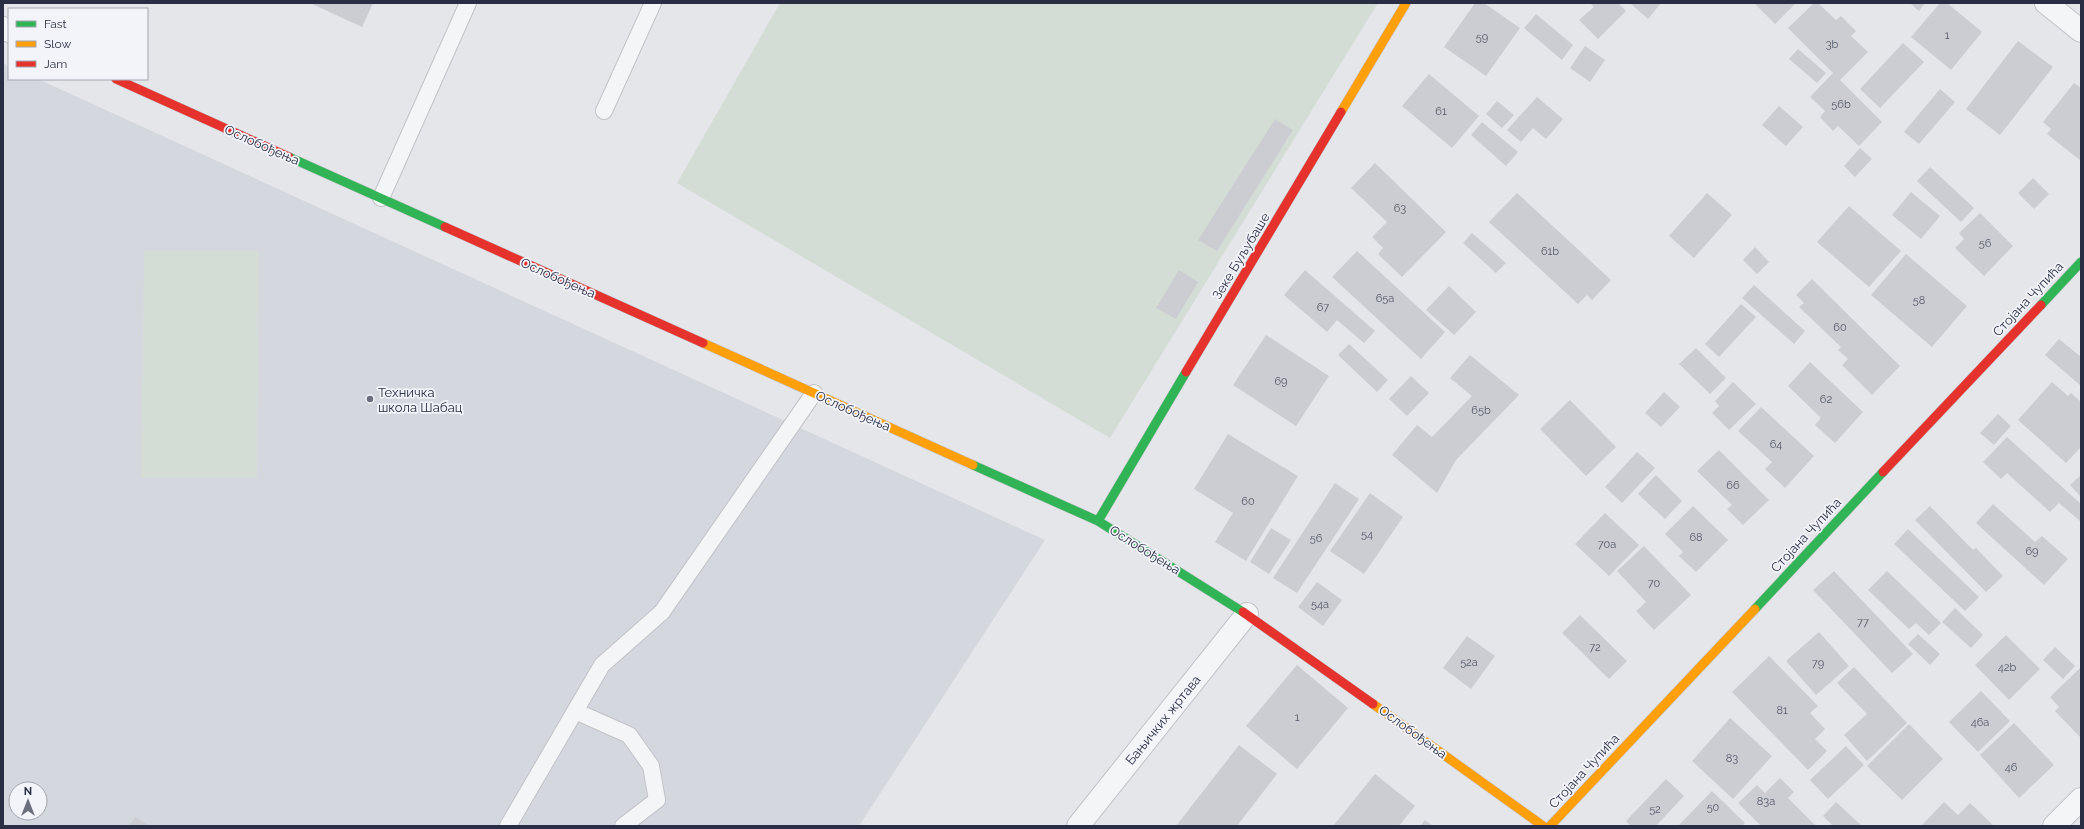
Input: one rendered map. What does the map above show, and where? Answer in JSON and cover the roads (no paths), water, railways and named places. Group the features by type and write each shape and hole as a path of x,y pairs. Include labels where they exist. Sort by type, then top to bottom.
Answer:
{"street":[{"name":"Зеке Буљубаше","path":"1098,521 1406,3"},
{"path":"2046,3 2081,31"},
{"name":"Ослобођења","path":"118,80 1098,521 1247,614 1543,826"},
{"name":"Стојана Чупића","path":"1550,826 2081,262"},
{"name":"Бањичких жртава","path":"1078,826 1247,614"},
{"path":"2054,826 2081,799"}],"lane":[{"path":"381,198 468,3"},
{"path":"604,111 654,3"},
{"path":"508,826 602,665 662,612 814,393"},
{"path":"575,711 629,736 651,766 657,800 623,826"}],"place":[{"name":"Техничка школа Шабац","path":"370,399"}]}
